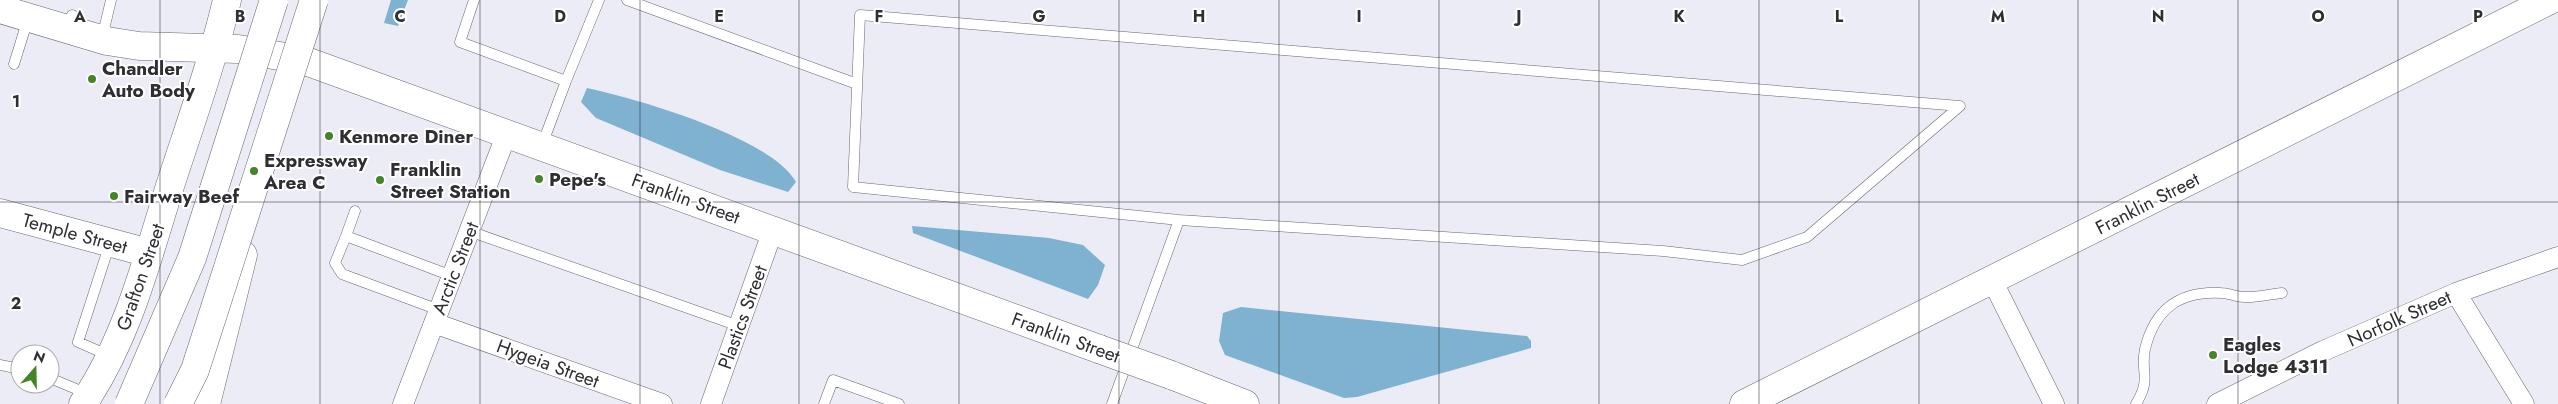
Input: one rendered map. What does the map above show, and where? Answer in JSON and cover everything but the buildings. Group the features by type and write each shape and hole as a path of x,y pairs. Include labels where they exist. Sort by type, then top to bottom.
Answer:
{"main road":[{"name":"Grafton Street","path":"90,401 127,319 214,48 227,0"},
{"path":"129,404 192,258 274,0"},
{"path":"178,404 195,370 314,0"},
{"name":"Franklin Street","path":"1744,404 2550,0"},
{"name":"Franklin Street","path":"0,9 29,18 72,24 102,40 139,46 238,49 303,60 542,145 1245,404"},
{"path":"206,404 235,290 264,157"},
{"name":"Temple Street","path":"0,213 149,253"}],"street":[{"name":"Arctic Street","path":"403,404 507,133"},
{"name":"Plastics Street","path":"711,404 773,230"},
{"name":"Norfolk Street","path":"2217,404 2323,351 2456,293 2558,256"},
{"path":"1992,280 2054,404"},
{"path":"2456,293 2524,404"},
{"name":"Hygeia Street","path":"436,316 662,404"}],"lane":[{"path":"102,40 111,0"},
{"path":"474,0 460,42 566,81"},
{"path":"542,145 599,0"},
{"path":"627,0 857,84"},
{"path":"860,15 1960,106 1806,237 1742,260 1663,251 1179,220 853,187 860,15"},
{"path":"14,64 29,18"},
{"path":"355,211 335,263 342,274 436,316"},
{"path":"1112,404 1179,220"},
{"path":"469,231 739,326"},
{"path":"346,236 452,276"},
{"path":"110,242 78,342 111,356"},
{"path":"2136,404 2144,392 2146,376 2145,350 2152,330 2160,316 2173,302 2199,293 2224,293 2243,297 2282,293"},
{"path":"824,404 833,380 899,404"},
{"path":"60,384 90,401"}],"water":[{"path":"391,0 408,0 398,26 384,23"},
{"path":"587,88 669,111 732,135 760,150 782,165 796,182 788,192 720,170 596,118 581,102"},
{"path":"912,226 1049,238 1083,245 1105,265 1098,285 1088,299 913,233"},
{"path":"1241,307 1527,336 1531,341 1531,348 1357,397 1344,398 1225,355 1219,341 1223,313"}],"place":[{"name":"Chandler Auto Body","path":"92,79"},
{"name":"Kenmore Diner","path":"329,136"},
{"name":"Expressway Area C","path":"254,171"},
{"name":"Pepe's","path":"539,179"},
{"name":"Franklin Street Station","path":"380,180"},
{"name":"Fairway Beef","path":"114,196"},
{"name":"Eagles Lodge 4311","path":"2213,355"}]}
